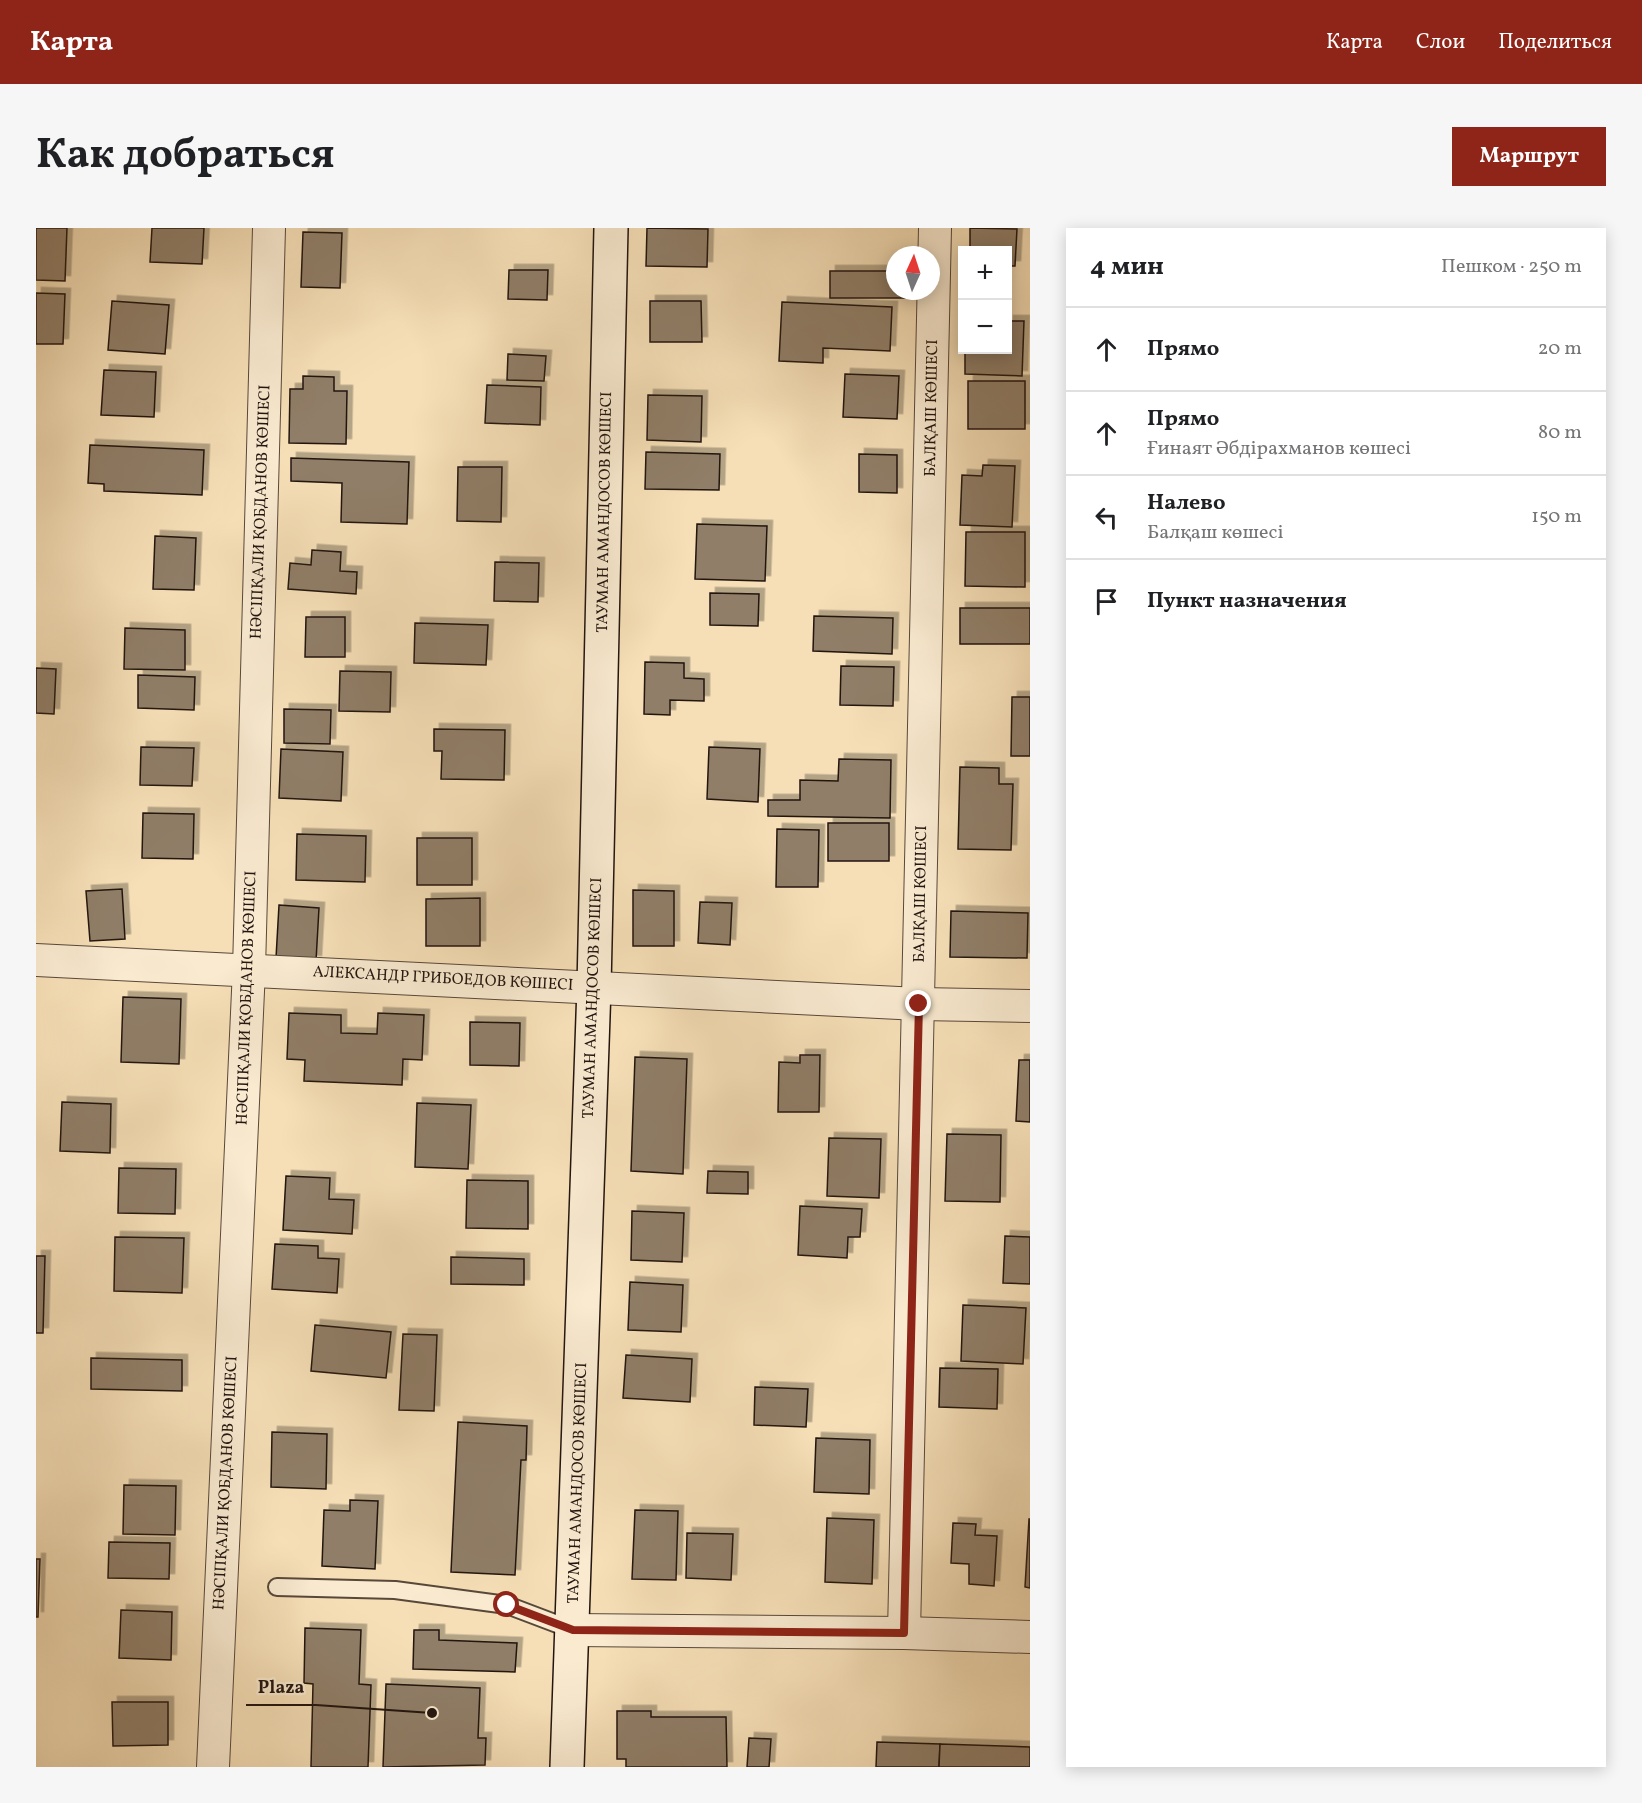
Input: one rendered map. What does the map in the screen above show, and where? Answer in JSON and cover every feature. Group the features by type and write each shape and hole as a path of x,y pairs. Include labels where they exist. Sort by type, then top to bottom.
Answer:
{"main road":[{"name":"ТАУМАН АМАНДОСОВ КӨШЕСІ","path":"567,1767 594,987 611,228"}],"street":[{"name":"НӘСІПҚАЛИ ҚОБДАНОВ КӨШЕСІ","path":"213,1767 249,969 269,228"},
{"name":"БАЛҚАШ КӨШЕСІ","path":"904,1633 935,228"},
{"name":"АЛЕКСАНДР ГРИБОЕДОВ КӨШЕСІ","path":"36,960 919,1004 1030,1006"},
{"path":"573,1630 904,1633 1030,1637"}],"lane":[{"path":"277,1587 395,1590 507,1605 573,1630"}],"building":[{"path":"36,228 67,228 65,281 36,280"},
{"path":"152,228 204,228 202,264 150,262"},
{"path":"647,228 708,229 707,267 646,266"},
{"path":"970,228 1017,229 1015,266 1012,266 1012,246 970,246"},
{"path":"303,232 342,233 340,288 301,287"},
{"path":"509,270 548,270 547,300 508,299"},
{"path":"830,271 886,271 886,298 830,298"},
{"path":"36,293 65,294 63,344 36,344"},
{"path":"112,301 169,305 165,354 108,350"},
{"path":"650,301 701,301 702,342 650,342"},
{"path":"782,302 892,307 890,351 823,348 823,363 779,361"},
{"path":"1012,321 1024,321 1022,376 965,374 965,354 1012,354"},
{"path":"508,354 546,356 544,381 507,380"},
{"path":"104,370 156,372 154,417 101,415"},
{"path":"845,374 899,376 897,419 843,417"},
{"path":"303,376 334,377 334,391 347,391 346,444 289,443 290,389 303,389"},
{"path":"968,381 1025,381 1025,429 968,429"},
{"path":"487,385 541,387 540,425 485,423"},
{"path":"648,395 702,396 701,442 647,440"},
{"path":"90,445 204,450 202,495 104,491 104,484 88,483"},
{"path":"646,452 720,454 719,490 645,489"},
{"path":"859,454 897,455 897,493 859,492"},
{"path":"291,458 409,462 407,524 341,522 342,483 291,481"},
{"path":"983,465 1015,466 1012,527 960,525 962,475 982,476"},
{"path":"458,467 502,467 501,522 457,521"},
{"path":"697,524 767,526 765,581 695,579"},
{"path":"966,532 1025,532 1025,587 965,586"},
{"path":"155,536 196,538 194,590 153,589"},
{"path":"312,550 341,552 340,571 357,572 356,594 288,589 290,563 311,565"},
{"path":"495,562 539,563 538,602 494,601"},
{"path":"710,593 759,594 758,626 710,625"},
{"path":"960,608 1030,608 1030,644 960,644"},
{"path":"814,616 893,618 892,654 813,651"},
{"path":"306,617 345,617 345,657 305,657"},
{"path":"415,623 488,625 486,665 414,663"},
{"path":"125,628 185,630 185,670 124,669"},
{"path":"645,662 684,663 684,678 704,679 704,701 670,700 670,715 644,714"},
{"path":"841,666 894,667 893,706 840,705"},
{"path":"36,668 56,669 54,714 36,713"},
{"path":"340,671 391,672 390,712 339,711"},
{"path":"138,675 195,677 194,710 138,708"},
{"path":"1012,697 1030,697 1030,756 1011,756"},
{"path":"284,709 331,710 330,744 284,743"},
{"path":"434,729 505,730 504,780 441,779 442,751 434,751"},
{"path":"141,747 194,748 192,786 140,785"},
{"path":"709,747 760,749 758,802 707,799"},
{"path":"281,749 343,752 341,801 279,798"},
{"path":"839,759 891,760 890,818 768,816 768,800 800,800 800,780 838,781"},
{"path":"960,767 999,768 999,784 1013,784 1011,850 958,849"},
{"path":"143,813 194,814 193,859 142,858"},
{"path":"828,823 889,823 889,861 828,861"},
{"path":"777,829 819,830 818,887 776,887"},
{"path":"297,834 366,836 365,882 296,880"},
{"path":"417,838 472,838 472,885 417,885"},
{"path":"122,889 125,939 90,941 86,891"},
{"path":"633,890 674,891 674,946 633,946"},
{"path":"480,898 480,946 426,946 426,899"},
{"path":"700,902 732,903 730,945 698,943"},
{"path":"279,905 319,908 316,961 276,958"},
{"path":"951,911 1028,913 1027,958 950,957"},
{"path":"123,997 181,999 179,1064 121,1062"},
{"path":"289,1013 341,1015 341,1033 377,1034 378,1013 424,1015 422,1060 403,1059 402,1085 304,1081 305,1060 287,1059"},
{"path":"470,1022 520,1023 519,1066 470,1065"},
{"path":"800,1055 820,1055 819,1112 778,1112 779,1062 800,1063"},
{"path":"635,1057 687,1059 683,1174 631,1171"},
{"path":"1019,1060 1030,1060 1030,1122 1016,1121"},
{"path":"62,1102 111,1104 110,1153 60,1151"},
{"path":"417,1103 471,1105 468,1169 415,1167"},
{"path":"947,1134 1001,1135 1000,1202 945,1201"},
{"path":"829,1138 881,1139 879,1198 827,1196"},
{"path":"119,1168 176,1169 175,1214 118,1213"},
{"path":"708,1171 748,1172 748,1194 707,1193"},
{"path":"286,1176 330,1178 329,1199 354,1200 352,1234 283,1230"},
{"path":"467,1180 528,1181 528,1229 466,1228"},
{"path":"800,1206 862,1209 860,1237 848,1237 847,1258 798,1255"},
{"path":"632,1211 684,1213 682,1262 631,1260"},
{"path":"1005,1236 1030,1237 1030,1284 1003,1283"},
{"path":"115,1237 184,1238 182,1293 114,1291"},
{"path":"275,1244 318,1246 318,1258 339,1259 337,1293 272,1289"},
{"path":"36,1256 45,1256 43,1333 36,1333"},
{"path":"451,1257 524,1259 524,1285 451,1284"},
{"path":"630,1282 683,1285 681,1332 628,1330"},
{"path":"963,1305 1026,1308 1023,1364 961,1361"},
{"path":"315,1325 391,1332 386,1378 311,1371"},
{"path":"403,1334 437,1335 434,1411 399,1410"},
{"path":"626,1355 692,1359 690,1402 623,1398"},
{"path":"91,1358 182,1360 182,1391 91,1389"},
{"path":"940,1368 998,1369 997,1409 939,1407"},
{"path":"755,1387 808,1389 806,1427 754,1425"},
{"path":"458,1422 527,1426 526,1460 521,1460 515,1575 451,1572"},
{"path":"272,1432 327,1434 326,1489 271,1487"},
{"path":"816,1438 870,1440 869,1494 814,1492"},
{"path":"124,1485 176,1486 175,1535 123,1534"},
{"path":"350,1500 378,1501 375,1569 322,1566 324,1510 350,1511"},
{"path":"635,1510 678,1511 676,1580 632,1579"},
{"path":"827,1518 874,1520 872,1584 825,1582"},
{"path":"1030,1519 1030,1588 1025,1587"},
{"path":"953,1523 976,1524 975,1535 997,1536 994,1586 969,1584 969,1564 951,1563"},
{"path":"687,1533 733,1534 731,1580 686,1578"},
{"path":"109,1542 170,1543 169,1579 108,1578"},
{"path":"36,1559 40,1559 38,1617 36,1617"},
{"path":"121,1610 172,1612 171,1660 119,1658"},
{"path":"305,1628 361,1630 359,1684 371,1685 368,1767 311,1767 313,1684 304,1683"},
{"path":"414,1630 439,1630 439,1640 517,1643 515,1672 413,1669"},
{"path":"386,1684 480,1688 478,1738 486,1738 485,1765 383,1767"},
{"path":"112,1702 168,1702 168,1745 113,1746"},
{"path":"617,1711 651,1711 651,1717 726,1717 727,1767 626,1767 626,1759 617,1759"},
{"path":"749,1738 771,1739 769,1767 747,1767"},
{"path":"877,1742 940,1744 939,1767 876,1767"},
{"path":"940,1744 1030,1747 1030,1767 939,1767"}],"place":[{"name":"Plaza","path":"432,1713"}],"route":[{"path":"507,1605 573,1630 904,1633 919,1004"}]}
